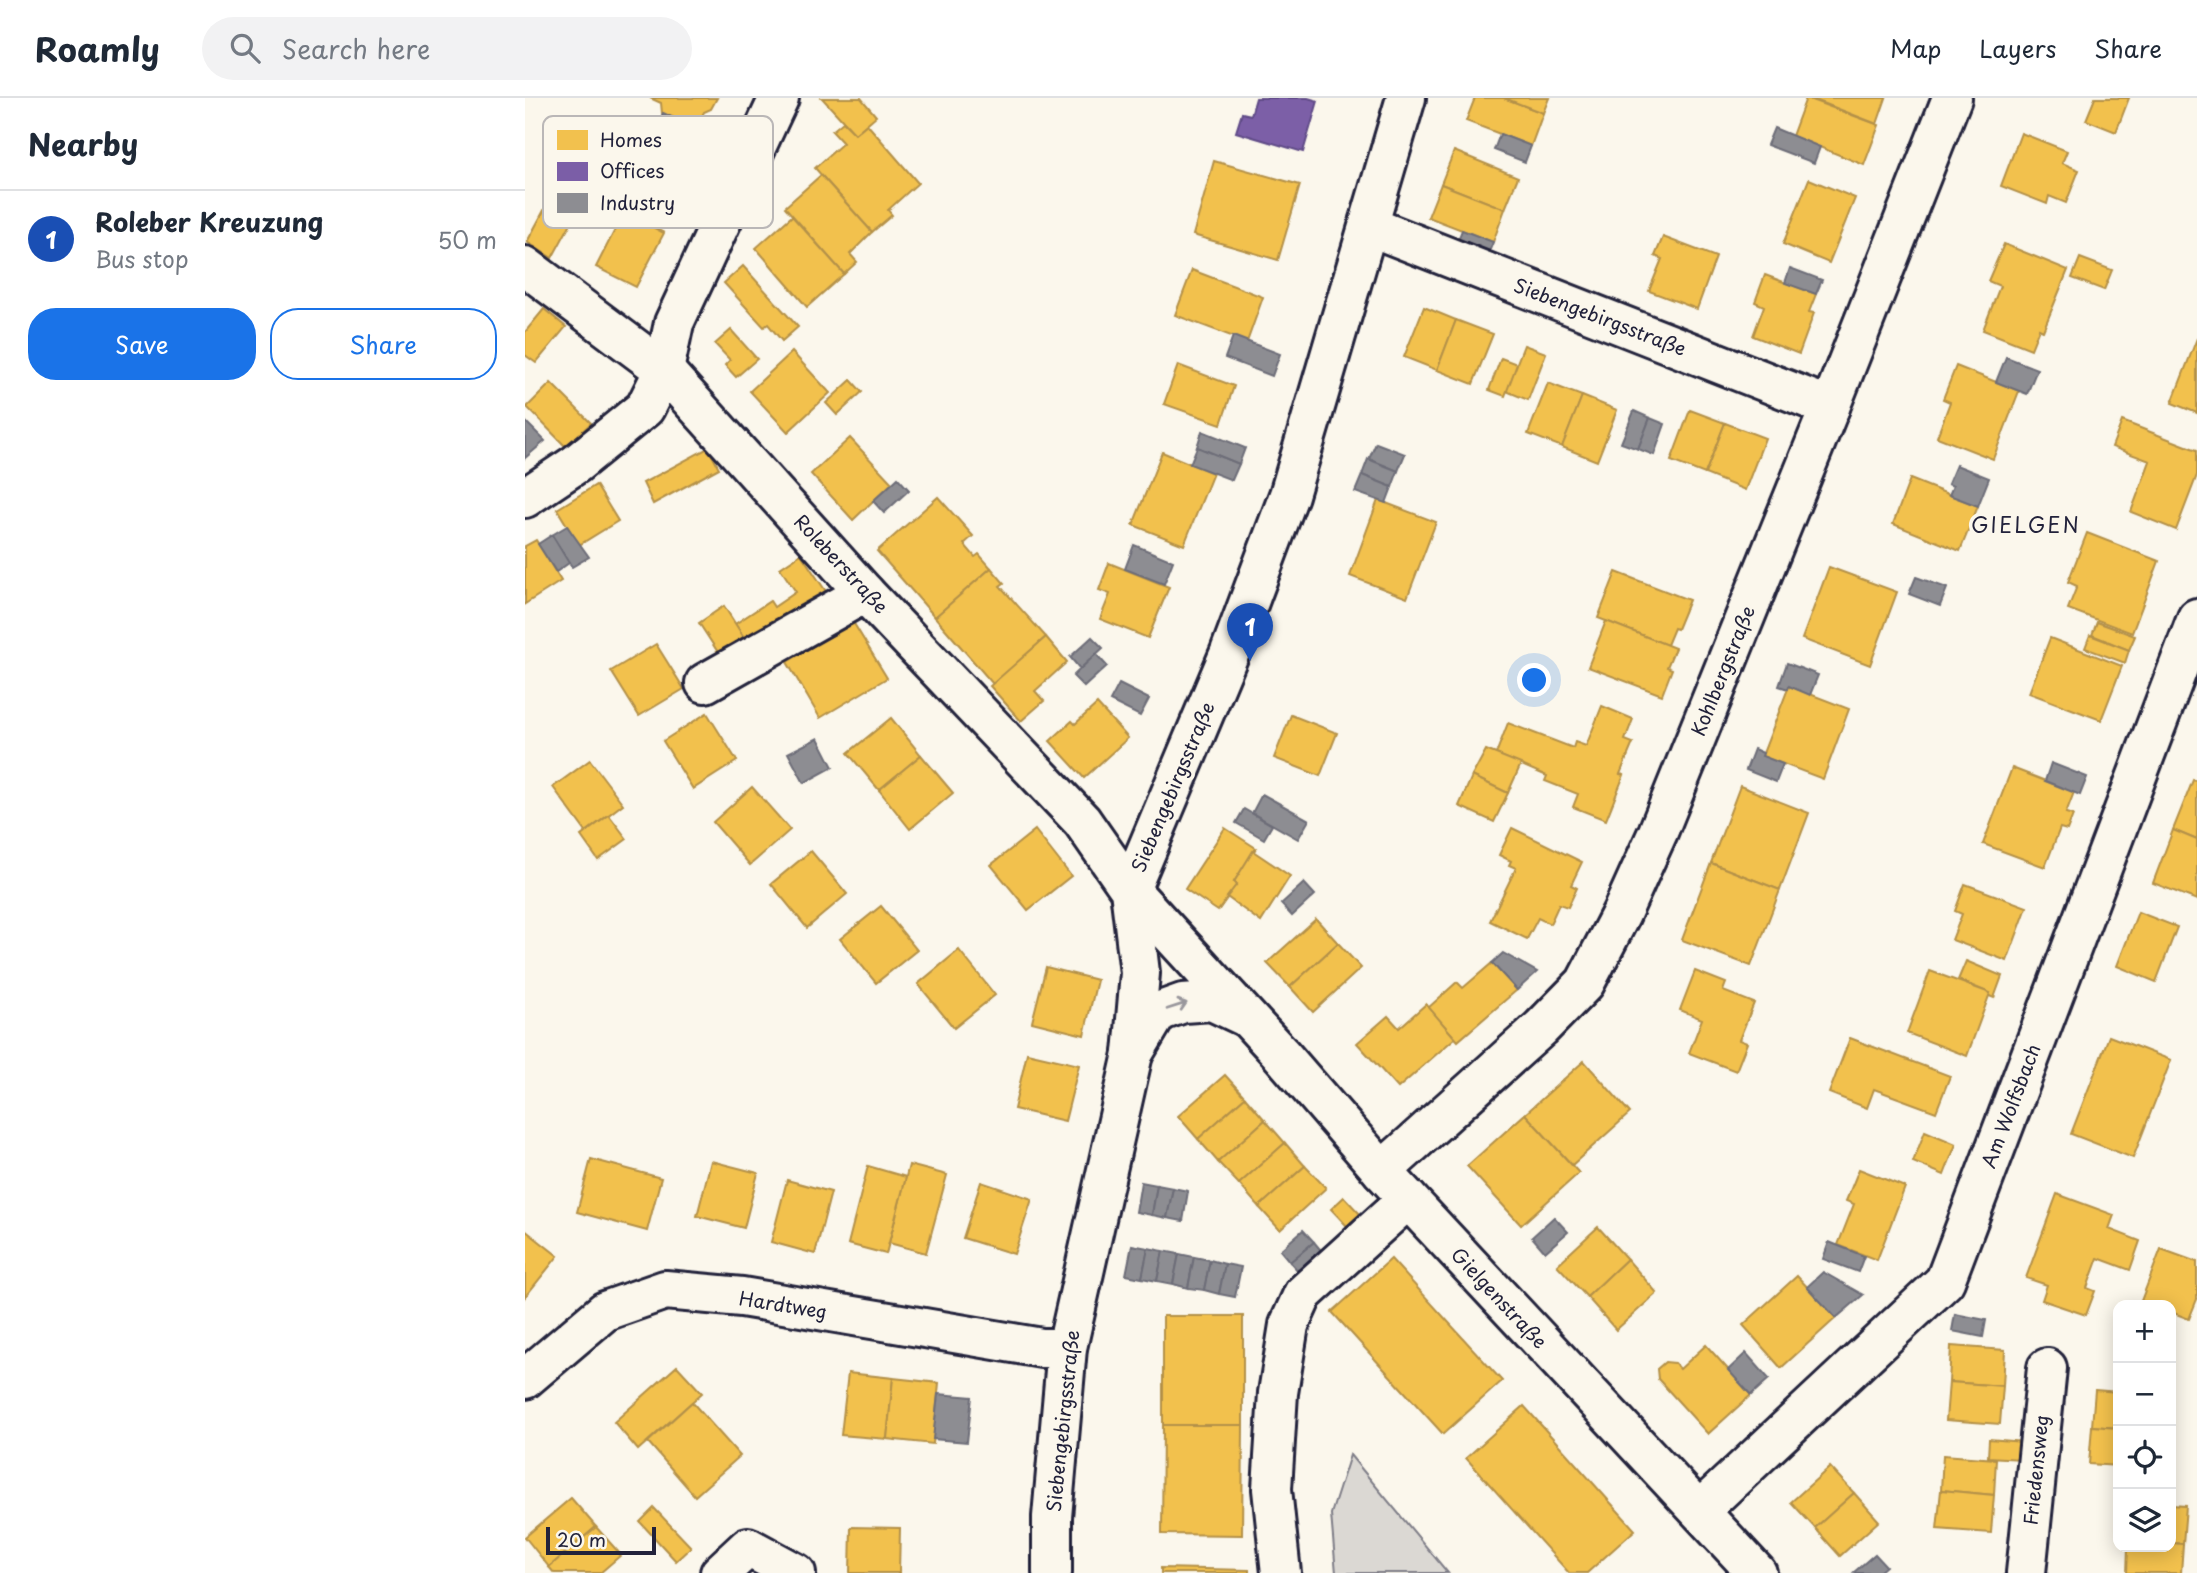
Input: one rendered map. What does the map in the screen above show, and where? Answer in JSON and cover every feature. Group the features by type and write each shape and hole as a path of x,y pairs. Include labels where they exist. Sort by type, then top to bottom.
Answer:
{"street":[{"path":"771,116 779,98"},
{"name":"Siebengebirgsstraße","path":"1052,1573 1052,1517 1067,1348 1133,1054 1140,973 1129,890 1230,652 1289,495 1406,98"},
{"name":"Kohlbergstraße","path":"1382,1171 1541,1028 1585,983 1621,914 1658,832 1952,98"},
{"name":"Siebengebirgsstraße","path":"1369,226 1830,407"},
{"path":"525,498 576,464 645,408 664,370 674,323 718,228"},
{"name":"Roleberstraße","path":"525,267 664,370 865,593 1082,821 1129,890"},
{"path":"705,683 865,593"},
{"name":"Am Wolfsbach","path":"1700,1510 1945,1281 2197,618"},
{"name":"Gielgenstraße","path":"1129,890 1247,1017 1382,1171 1757,1573"},
{"name":"Gielgenstraße","path":"1133,1054 1158,1013 1183,1003 1212,1001 1247,1017"},
{"path":"1281,1573 1272,1489 1278,1393 1289,1325 1303,1294 1408,1199"},
{"name":"Hardtweg","path":"525,1379 605,1311 665,1290 742,1297 1042,1348 1067,1348"},
{"name":"Friedensweg","path":"2026,1573 2047,1368"},
{"path":"720,1573 748,1547 796,1573"}],"shaded area":[{"path":"1350,1455 1448,1573 1336,1573 1331,1514"}],"building: Homes":[{"path":"650,98 717,98 711,109 702,116 669,116 662,113 661,103"},
{"path":"822,98 861,98 876,116 855,134"},
{"path":"1475,98 1504,98 1543,113 1531,146 1466,121"},
{"path":"1504,98 1549,98 1543,113"},
{"path":"1806,98 1879,125 1864,165 1792,136"},
{"path":"1810,98 1886,98 1877,124"},
{"path":"2095,98 2129,98 2116,132 2086,120"},
{"path":"843,122 855,134 867,124 918,183 888,210 892,215 872,232 815,168 843,143 832,131"},
{"path":"2021,133 2067,151 2062,163 2079,170 2066,203 2049,196 2047,204 2001,186"},
{"path":"1454,151 1518,177 1505,209 1441,184"},
{"path":"1214,161 1300,185 1278,260 1193,235"},
{"path":"821,175 872,232 850,254 857,262 844,274 785,207"},
{"path":"1809,179 1855,198 1829,263 1783,244"},
{"path":"1441,184 1505,209 1493,242 1428,217"},
{"path":"543,212 543,228 568,228 552,258 527,242"},
{"path":"792,216 844,274 807,307 756,248"},
{"path":"616,228 654,228 664,233 636,287 596,267"},
{"path":"1663,237 1716,257 1697,309 1649,291 1662,259 1655,256"},
{"path":"2004,244 2068,270 2043,331 2039,329 2031,349 1983,330 2000,286 1988,281"},
{"path":"2080,258 2112,270 2104,290 2072,278"},
{"path":"743,266 798,327 782,341 768,324 764,327 724,283"},
{"path":"1192,270 1263,297 1247,342 1175,315"},
{"path":"1765,275 1816,294 1809,312 1814,313 1799,354 1753,336 1764,306 1755,302"},
{"path":"1424,307 1456,320 1437,370 1404,357"},
{"path":"544,309 566,327 536,363 525,355 525,332"},
{"path":"1456,320 1493,334 1473,384 1437,370"},
{"path":"731,330 757,359 736,377 725,365 730,360 715,344"},
{"path":"2197,338 2197,413 2172,403"},
{"path":"1524,345 1546,353 1528,400 1506,391"},
{"path":"792,352 830,393 788,432 750,391"},
{"path":"1501,358 1517,364 1505,396 1489,390"},
{"path":"1178,365 1234,386 1221,424 1164,404"},
{"path":"1956,366 2019,391 1993,459 1937,437 1950,402 1943,399"},
{"path":"851,380 862,392 837,415 826,403"},
{"path":"551,383 591,423 566,447 527,407"},
{"path":"1548,383 1582,396 1562,447 1528,434"},
{"path":"1582,396 1617,410 1597,461 1562,447"},
{"path":"1690,410 1725,423 1705,474 1671,461"},
{"path":"2122,421 2197,450 2197,475 2176,530 2131,512 2150,461 2112,447"},
{"path":"1725,423 1765,438 1745,490 1705,474"},
{"path":"850,438 892,483 853,520 811,474"},
{"path":"708,448 719,468 653,504 643,483"},
{"path":"1162,452 1213,473 1184,545 1133,525"},
{"path":"1910,479 1978,506 1960,551 1893,524"},
{"path":"596,485 618,521 579,545 557,509"},
{"path":"938,497 973,536 964,544 975,557 979,554 991,568 935,617 877,551"},
{"path":"1378,500 1436,522 1407,598 1350,576"},
{"path":"2087,533 2159,561 2132,633 2068,609 2077,586 2068,582"},
{"path":"536,540 561,581 525,604 525,546"},
{"path":"801,554 829,596 750,647 735,624 770,601 774,607 796,592 780,568"},
{"path":"1109,563 1169,587 1148,638 1100,619 1110,594 1099,590"},
{"path":"1829,567 1897,592 1870,665 1802,639"},
{"path":"991,568 1004,583 1000,586 1046,637 993,684 935,617"},
{"path":"1616,572 1689,600 1667,645 1598,618"},
{"path":"724,606 750,647 725,663 699,623"},
{"path":"1606,621 1675,648 1667,667 1672,669 1662,695 1588,667"},
{"path":"853,622 887,678 820,718 787,662"},
{"path":"2097,622 2135,636 2129,650 2092,635"},
{"path":"2090,635 2129,650 2125,663 2085,648"},
{"path":"1046,637 1067,662 1035,691 1044,701 1021,721 990,686"},
{"path":"2050,638 2122,666 2101,720 2029,693"},
{"path":"656,644 684,689 639,716 611,671"},
{"path":"1789,686 1849,709 1823,779 1762,756"},
{"path":"1097,704 1128,738 1084,778 1050,741 1072,721 1075,724"},
{"path":"1602,706 1633,719 1625,740 1633,743 1606,820 1573,807 1578,794 1545,781 1547,776 1496,754 1508,723 1573,748 1575,742 1586,746"},
{"path":"707,713 737,761 693,789 663,741"},
{"path":"1291,715 1337,733 1320,776 1274,758"},
{"path":"891,718 921,755 879,790 848,753"},
{"path":"1486,750 1521,764 1508,793 1472,776"},
{"path":"921,755 953,793 910,829 879,790"},
{"path":"590,760 623,804 586,832 553,787"},
{"path":"2012,768 2074,792 2066,813 2073,815 2067,830 2060,828 2045,867 1983,844"},
{"path":"1472,776 1508,793 1494,822 1459,806"},
{"path":"2193,780 2197,781 2197,840 2173,830"},
{"path":"1740,786 1809,813 1780,890 1711,863"},
{"path":"752,787 790,830 750,865 713,822"},
{"path":"609,815 627,839 598,860 581,836"},
{"path":"1225,828 1256,848 1234,882 1237,884 1218,911 1185,889"},
{"path":"1512,828 1582,862 1571,885 1577,888 1568,907 1559,904 1550,924 1538,918 1527,939 1490,921 1516,868 1509,865 1511,861 1499,855"},
{"path":"1035,830 1071,876 1028,910 991,865"},
{"path":"2173,830 2197,840 2197,900 2153,883"},
{"path":"811,851 847,894 807,928 771,884"},
{"path":"1253,851 1290,876 1261,922 1227,897 1237,884 1234,882"},
{"path":"1711,863 1780,890 1751,966 1682,940"},
{"path":"1965,884 2027,907 2007,961 1952,940 1962,914 1955,911"},
{"path":"881,906 917,950 876,983 840,939"},
{"path":"2138,912 2177,927 2156,982 2117,966"},
{"path":"1316,919 1338,943 1290,987 1267,963"},
{"path":"1338,943 1361,968 1313,1012 1290,987"},
{"path":"959,950 995,995 954,1028 918,984"},
{"path":"1966,961 2002,976 1994,998 1989,996 1990,993 1958,980"},
{"path":"1492,963 1517,990 1458,1041 1428,1008 1457,982 1463,988"},
{"path":"1046,967 1097,980 1084,1035 1032,1022"},
{"path":"1695,971 1726,983 1723,991 1754,1003 1739,1040 1747,1043 1736,1071 1689,1053 1702,1019 1680,1010"},
{"path":"1930,971 1990,993 1967,1056 1907,1033"},
{"path":"1426,1004 1455,1038 1398,1088 1357,1043 1388,1016 1399,1028"},
{"path":"2109,1036 2171,1060 2133,1158 2071,1134"},
{"path":"1850,1038 1950,1076 1936,1112 1874,1089 1867,1108 1829,1093"},
{"path":"1027,1053 1079,1065 1065,1121 1014,1109"},
{"path":"1584,1061 1630,1113 1572,1165 1525,1114"},
{"path":"1225,1075 1245,1097 1198,1139 1178,1116"},
{"path":"1245,1097 1265,1120 1218,1162 1198,1139"},
{"path":"1525,1114 1579,1173 1521,1225 1467,1166"},
{"path":"1265,1120 1285,1143 1239,1184 1218,1162"},
{"path":"1925,1131 1956,1144 1944,1175 1913,1162"},
{"path":"1285,1143 1305,1166 1259,1207 1239,1184"},
{"path":"591,1159 661,1178 647,1231 577,1212"},
{"path":"711,1161 758,1173 744,1228 697,1216"},
{"path":"909,1165 947,1175 926,1253 889,1243"},
{"path":"868,1166 906,1177 886,1254 848,1244"},
{"path":"1305,1166 1326,1188 1280,1230 1259,1207"},
{"path":"1859,1169 1905,1187 1877,1260 1838,1245 1854,1204 1846,1201"},
{"path":"787,1180 831,1192 815,1254 771,1242"},
{"path":"981,1182 1032,1199 1014,1254 963,1238"},
{"path":"2057,1194 2114,1215 2109,1229 2140,1241 2130,1270 2098,1258 2087,1288 2095,1291 2086,1315 2042,1300 2047,1285 2026,1278"},
{"path":"1344,1197 1360,1214 1347,1226 1331,1209"},
{"path":"1598,1227 1627,1259 1587,1297 1557,1265"},
{"path":"525,1230 558,1256 525,1297"},
{"path":"2161,1249 2197,1262 2197,1299 2189,1319 2176,1314 2176,1300 2141,1300"},
{"path":"1391,1259 1502,1381 1443,1434 1332,1312"},
{"path":"1627,1259 1657,1293 1616,1330 1587,1297"},
{"path":"1797,1276 1836,1318 1781,1368 1743,1325"},
{"path":"1163,1316 1243,1316 1243,1425 1163,1425"},
{"path":"1706,1345 1751,1395 1708,1434 1658,1379 1657,1369 1665,1362 1675,1363 1680,1369"},
{"path":"1951,1346 2005,1350 2003,1386 1949,1382"},
{"path":"677,1366 702,1393 638,1450 614,1422"},
{"path":"848,1373 893,1378 887,1439 841,1435"},
{"path":"893,1378 939,1383 933,1444 887,1439"},
{"path":"1949,1382 2003,1386 2000,1424 1946,1420"},
{"path":"2095,1390 2113,1392 2113,1428 2092,1426"},
{"path":"692,1402 740,1456 695,1496 648,1442"},
{"path":"1524,1406 1635,1530 1587,1573 1569,1573 1466,1458"},
{"path":"1163,1425 1243,1425 1242,1535 1162,1534"},
{"path":"2092,1426 2113,1428 2113,1466 2089,1464"},
{"path":"1989,1439 2023,1442 2022,1459 1988,1457"},
{"path":"1943,1455 1996,1459 1994,1495 1941,1490"},
{"path":"1830,1467 1854,1493 1815,1528 1791,1502"},
{"path":"1941,1490 1994,1495 1991,1533 1937,1529"},
{"path":"1854,1493 1879,1521 1840,1556 1815,1528"},
{"path":"571,1498 596,1527 549,1567 525,1537"},
{"path":"2176,1505 2186,1506 2183,1544 2176,1543"},
{"path":"654,1508 691,1547 676,1561 640,1522"},
{"path":"596,1527 621,1555 600,1573 554,1573 549,1567"},
{"path":"851,1527 900,1528 899,1573 850,1573"},
{"path":"2176,1543 2183,1544 2181,1573 2127,1573 2128,1552 2176,1552"},
{"path":"1161,1568 1249,1570 1249,1573 1161,1573"}],"building: Offices":[{"path":"1256,98 1308,98 1318,101 1303,152 1236,132 1242,113 1251,115"}],"building: Industry":[{"path":"1774,128 1820,147 1814,163 1767,145"},
{"path":"1500,134 1531,146 1525,162 1494,150"},
{"path":"1462,230 1493,242 1487,257 1456,245"},
{"path":"1790,268 1822,280 1816,294 1785,283"},
{"path":"1233,336 1280,354 1272,376 1225,358"},
{"path":"2006,357 2037,369 2027,394 1996,382"},
{"path":"1634,411 1650,418 1638,449 1621,443"},
{"path":"1650,418 1665,424 1654,455 1638,449"},
{"path":"525,421 545,441 525,458"},
{"path":"1202,431 1245,448 1239,464 1197,447"},
{"path":"1376,443 1405,454 1398,471 1369,459"},
{"path":"1197,447 1239,464 1232,480 1190,464"},
{"path":"1368,459 1398,471 1392,487 1362,475"},
{"path":"1956,465 1989,478 1978,506 1949,495 1953,486 1948,484"},
{"path":"1362,475 1392,487 1386,503 1355,492"},
{"path":"898,478 909,490 884,513 873,501"},
{"path":"567,526 589,557 572,567 552,535"},
{"path":"552,535 569,563 556,572 538,544"},
{"path":"1134,545 1173,561 1164,584 1125,569"},
{"path":"1916,577 1947,588 1940,606 1909,594"},
{"path":"1092,637 1103,648 1080,669 1070,657"},
{"path":"1096,654 1107,666 1084,687 1073,676"},
{"path":"1787,663 1818,675 1810,695 1789,686 1788,689 1779,686"},
{"path":"1119,684 1149,699 1140,716 1110,701"},
{"path":"818,738 833,767 804,783 788,753"},
{"path":"1754,749 1763,753 1762,756 1783,764 1776,782 1746,770"},
{"path":"2051,763 2087,777 2080,795 2045,781"},
{"path":"1262,794 1309,820 1298,839 1252,813"},
{"path":"1244,809 1272,825 1264,839 1236,823"},
{"path":"1304,883 1315,895 1292,916 1281,904"},
{"path":"1503,953 1537,972 1517,990 1492,963"},
{"path":"1141,1182 1157,1185 1152,1215 1136,1212"},
{"path":"1157,1185 1173,1188 1167,1218 1152,1215"},
{"path":"1173,1188 1188,1191 1183,1221 1167,1218"},
{"path":"1554,1217 1568,1232 1545,1252 1532,1237"},
{"path":"1303,1230 1314,1242 1290,1262 1280,1250"},
{"path":"1314,1242 1324,1254 1301,1274 1290,1262"},
{"path":"1829,1242 1864,1256 1858,1272 1823,1259"},
{"path":"1132,1245 1148,1248 1142,1278 1126,1275"},
{"path":"1148,1248 1163,1251 1157,1281 1142,1278"},
{"path":"1163,1251 1179,1254 1173,1284 1157,1281"},
{"path":"1179,1254 1194,1257 1188,1288 1173,1284"},
{"path":"1194,1257 1210,1260 1204,1290 1188,1288"},
{"path":"1210,1260 1225,1264 1219,1294 1204,1290"},
{"path":"1225,1264 1241,1267 1235,1297 1219,1294"},
{"path":"1823,1272 1863,1295 1836,1318 1807,1287"},
{"path":"1955,1314 1986,1320 1983,1337 1952,1331"},
{"path":"1746,1353 1769,1379 1751,1395 1728,1370"},
{"path":"938,1394 972,1397 967,1442 933,1439"},
{"path":"1875,1554 1886,1566 1878,1573 1853,1573"}],"place":[{"name":"Roleber Kreuzung","path":"1250,661"}],"district":[{"name":"GIELGEN","path":"2026,526"}]}
